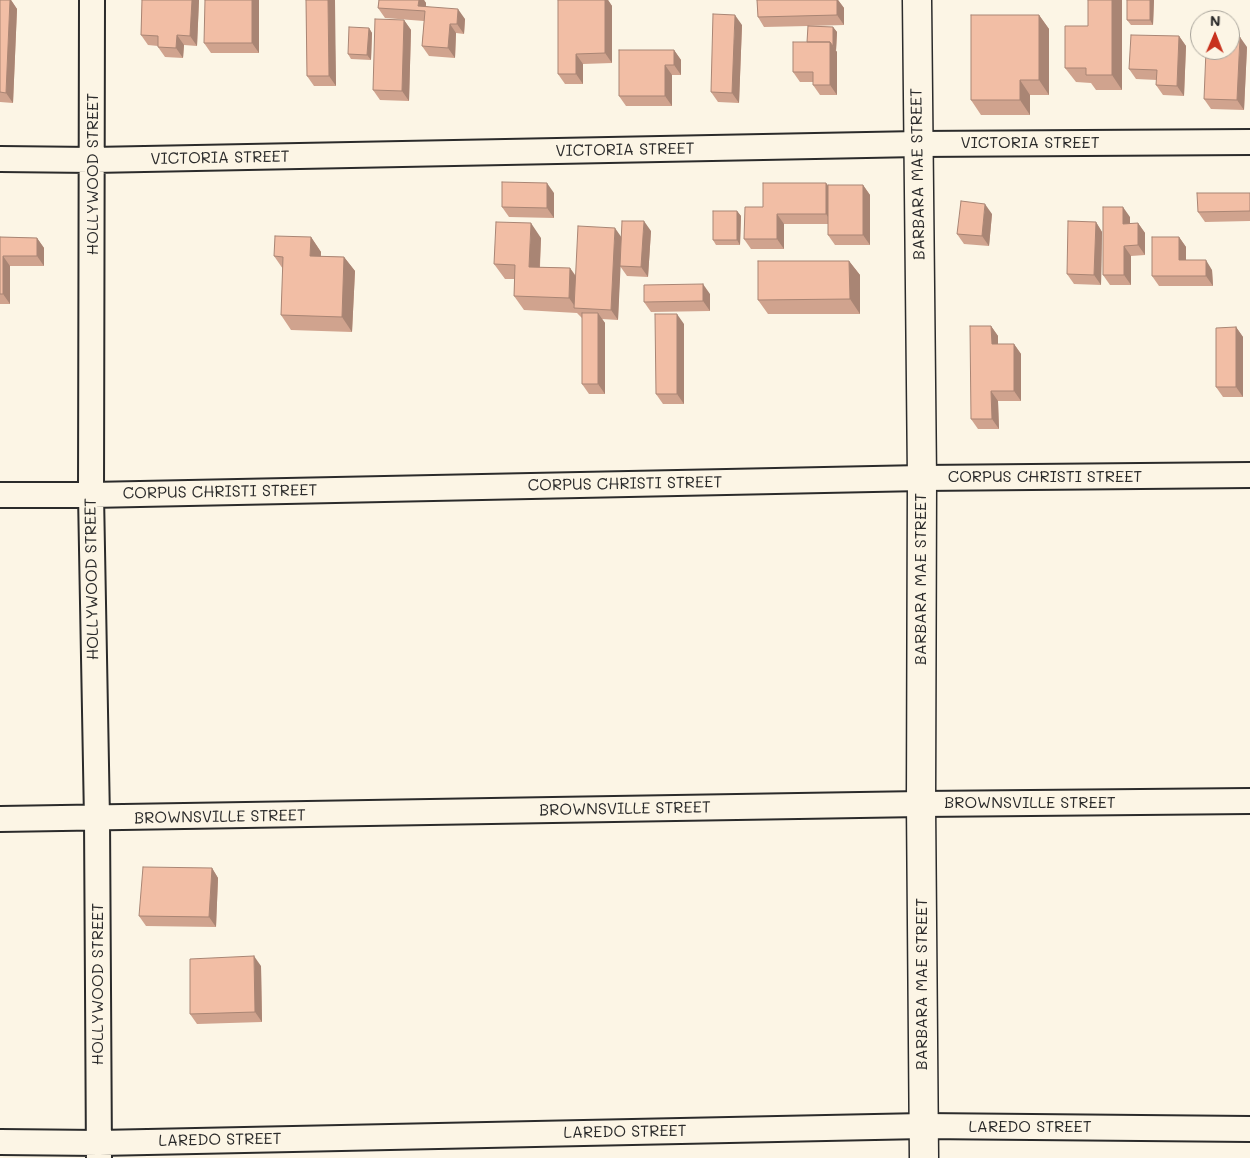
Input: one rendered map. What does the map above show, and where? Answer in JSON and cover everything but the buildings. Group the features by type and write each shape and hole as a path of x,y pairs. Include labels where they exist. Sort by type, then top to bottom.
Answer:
{"street":[{"name":"HOLLYWOOD STREET","path":"92,0 91,495 97,819 99,1150"},
{"name":"BARBARA MAE STREET","path":"917,0 922,478 921,804 924,1158"},
{"name":"VICTORIA STREET","path":"0,158 93,160 918,144 1250,142"},
{"name":"CORPUS CHRISTI STREET","path":"0,495 91,495 922,478 1250,475"},
{"name":"BROWNSVILLE STREET","path":"0,819 97,819 921,804 1250,801"},
{"name":"LAREDO STREET","path":"0,1142 99,1150 923,1126 1250,1128"}]}
